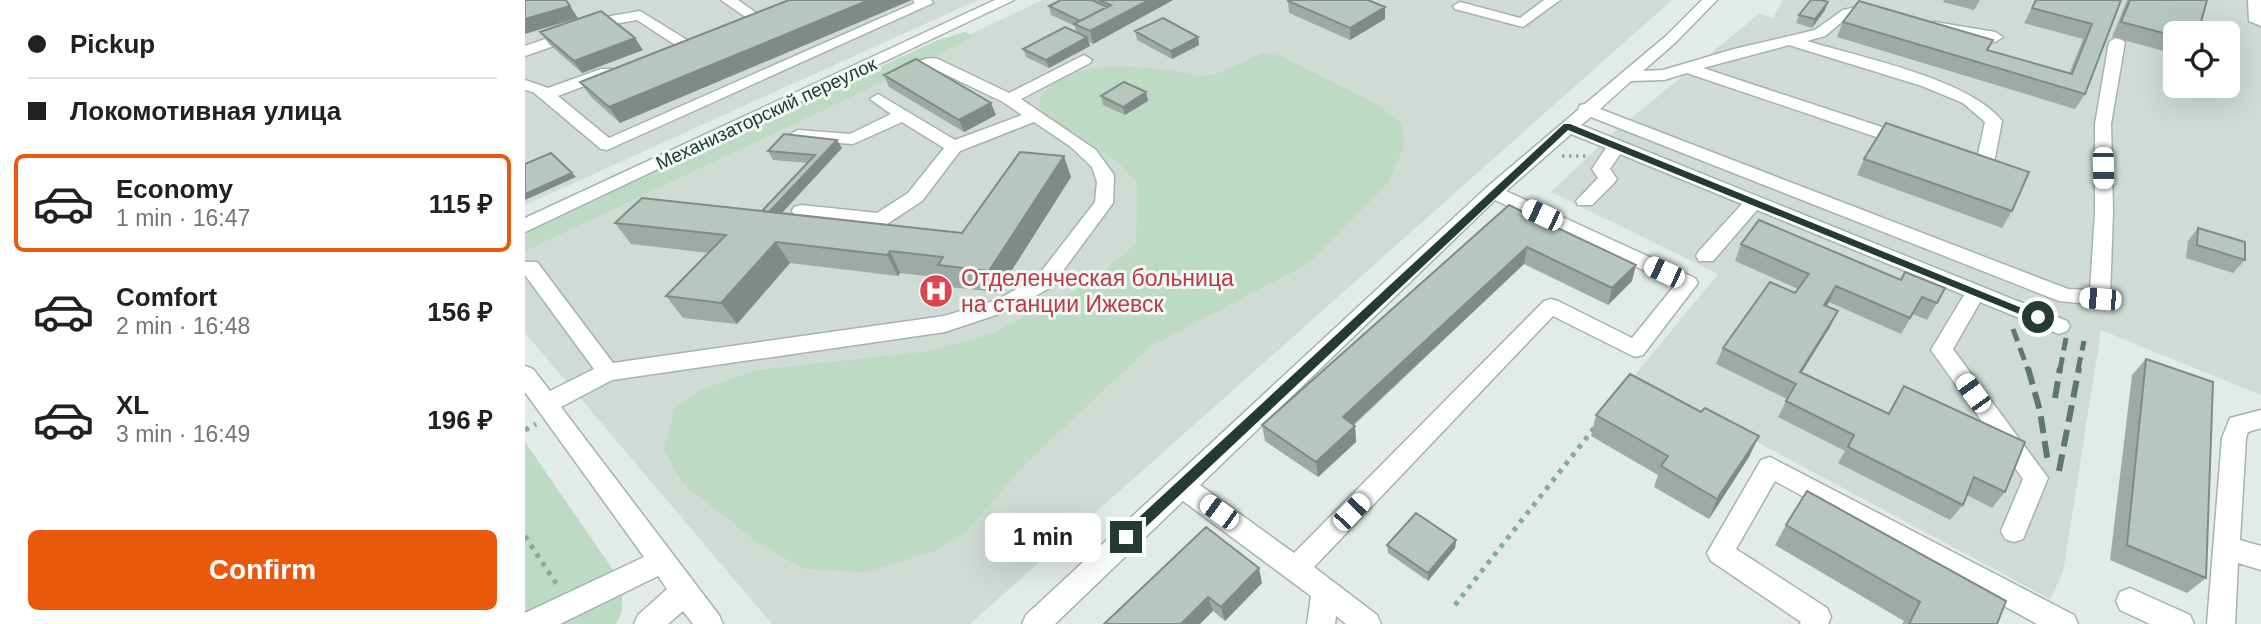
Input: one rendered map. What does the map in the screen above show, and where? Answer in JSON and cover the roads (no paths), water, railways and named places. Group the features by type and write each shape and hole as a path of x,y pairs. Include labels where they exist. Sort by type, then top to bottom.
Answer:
{"street":[{"path":"728,0 752,15"},
{"path":"525,85 539,89 607,145 926,3 920,0"},
{"name":"Механизаторский переулок","path":"525,226 1007,0"},
{"path":"1460,6 1523,23 1553,0"},
{"path":"1036,624 1493,192 1671,39 1710,0"},
{"path":"2255,0 2256,21 2261,22"},
{"path":"729,25 772,8"},
{"path":"1625,77 1664,75 1820,33 1843,14 1857,11 1895,18"},
{"path":"525,51 617,19 640,15 687,41 662,51"},
{"path":"1920,23 1995,37"},
{"path":"1789,40 1928,83 1969,100 1994,121 1984,168 1944,154"},
{"path":"1586,110 2066,296 2100,299 2104,212 2103,124 2117,42"},
{"path":"1009,99 1084,60"},
{"path":"546,404 608,372 945,324 1004,305 1044,282 1104,203 1107,188 1105,173 1091,155 1009,99 932,62 915,69"},
{"path":"547,95 618,68"},
{"path":"1687,68 1918,145"},
{"path":"878,99 954,147"},
{"path":"798,135 853,139 903,115"},
{"path":"801,211 880,220 915,197 954,147 1034,116"},
{"path":"1567,126 2059,326"},
{"path":"1585,201 1608,179 1601,169 1616,145"},
{"path":"1296,568 1551,306 1635,349 1688,283 1493,192"},
{"path":"1706,256 1754,201"},
{"path":"530,267 608,372"},
{"path":"1976,292 1942,350 2036,478 2014,531"},
{"path":"525,375 709,624"},
{"path":"2221,624 2234,438 2238,425 2261,419"},
{"path":"1814,624 1817,617 1720,553 1770,467 2064,624"},
{"path":"1181,485 1296,568 1367,624"},
{"path":"2226,548 2261,558"},
{"path":"531,624 663,561"},
{"path":"1321,624 1325,591"},
{"path":"648,624 685,592"},
{"path":"2130,601 2180,624"}],"railway":[{"path":"2013,329 2028,370"},
{"path":"2060,370 2066,338"},
{"path":"2078,370 2084,341"},
{"path":"2028,368 2040,411 2048,463"},
{"path":"2055,398 2060,368"},
{"path":"2059,471 2079,368"}],"place":[{"name":"Отделенческая больница на станции Ижевск","path":"936,291"}]}
